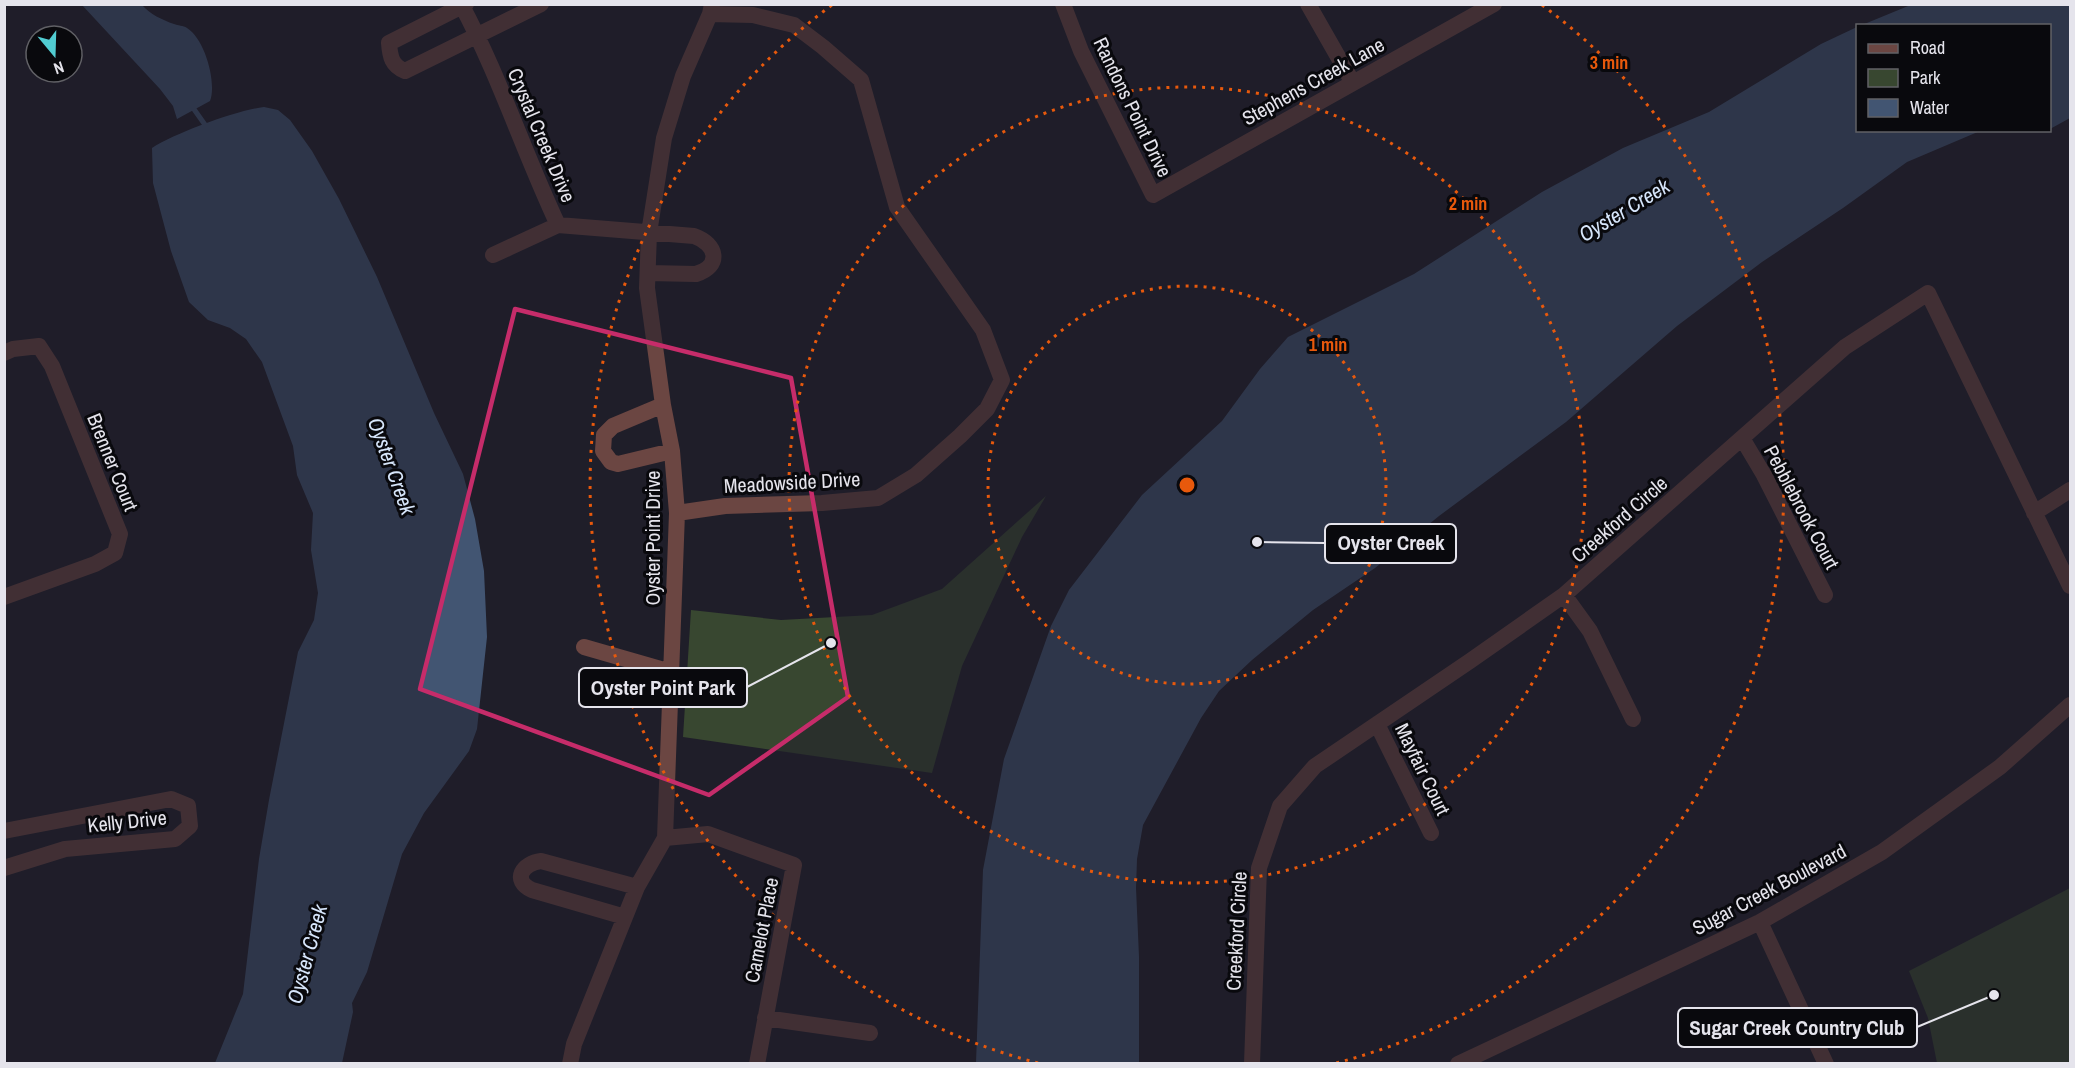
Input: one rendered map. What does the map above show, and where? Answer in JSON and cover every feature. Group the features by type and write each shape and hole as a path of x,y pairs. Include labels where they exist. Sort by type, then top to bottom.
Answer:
{"street":[{"path":"463,5 390,43 390,56 396,68 405,71 541,4"},
{"name":"Randons Point Drive","path":"1063,4 1081,51 1153,195"},
{"path":"1308,4 1353,83"},
{"name":"Stephens Creek Lane","path":"1153,195 1494,4"},
{"name":"Crystal Creek Drive","path":"463,5 537,181 558,225 694,236 705,240 712,251 713,262 709,269 696,274 648,273"},
{"name":"Oyster Point Drive","path":"570,1064 574,1044 637,887 665,838 677,513 672,451 663,405 647,288 649,233 664,138 683,76 711,9"},
{"name":"Meadowside Drive","path":"677,513 725,506 822,503 878,498 916,475 960,436 987,409 1002,380 983,330 897,207 861,80 794,25 753,15 711,9"},
{"path":"493,255 558,225"},
{"name":"Creekford Circle","path":"1251,1064 1259,868 1280,806 1316,765 1564,595 1845,347 1928,293 2070,586"},
{"name":"Brenner Court","path":"4,353 39,346 52,366 120,534 115,553 95,564 4,597"},
{"path":"663,405 613,426 604,435 603,451 611,462 618,464 672,451"},
{"name":"Pebblebrook Court","path":"1742,438 1764,475 1825,595"},
{"path":"2034,513 2070,490"},
{"path":"1564,595 1590,631 1633,719"},
{"path":"584,647 671,672"},
{"name":"Sugar Creek Boulevard","path":"1458,1064 1760,922 1882,852 2000,767 2070,705"},
{"name":"Mayfair Court","path":"1377,724 1431,833"},
{"name":"Kelly Drive","path":"4,831 171,799 188,806 190,826 175,839 65,849 4,868"},
{"name":"Camelot Place","path":"665,838 708,834 794,865 757,1064"},
{"path":"625,917 532,890 525,887 521,881 521,874 527,865 541,861 637,887"},
{"path":"1760,922 1826,1064"},
{"path":"765,1018 870,1033"}],"highlighted area":[{"path":"515,309 791,378 848,697 709,795 420,689"}],"green space":[{"path":"1046,496 1022,537 962,666 932,773 683,737 691,610 781,620 872,615 942,589"},
{"path":"2070,888 2070,1063 1937,1063 1928,1018 1909,971"}],"water":[{"path":"1913,4 2070,5 2070,118 2051,128 2051,24 1864,24"},
{"path":"82,5 142,5 161,19 187,28 199,42 208,62 212,84 210,101 177,119 173,106 160,89"},
{"name":"Oyster Creek","path":"1856,27 1856,132 1978,132 1907,162 1762,262 1677,326 1566,422 1439,516 1375,568 1313,610 1252,660 1219,691 1201,718 1143,825 1137,859 1136,888 1139,957 1139,1063 976,1063 983,870 1004,759 1051,626 1069,590 1142,495 1222,421 1260,369 1288,337 1414,274 1542,192 1623,148 1709,112 1821,44"},
{"name":"Oyster Creek","path":"264,107 278,110 290,120 312,151 339,199 377,277 434,413 463,474 475,519 484,571 487,637 477,729 469,751 424,813 402,854 367,972 352,1003 353,1012 342,1063 215,1063 243,994 259,859 269,800 298,652 314,620 318,593 311,550 313,513 297,475 293,446 262,362 246,339 230,328 208,320 189,302 171,251 153,183 152,148 206,123"}],"waterway":[{"name":"Oyster Creek","path":"191,105 208,129"}],"place":[{"name":"Oyster Creek","path":"1257,542"},
{"name":"Oyster Point Park","path":"831,643"},
{"name":"Sugar Creek Country Club","path":"1994,995"}]}
